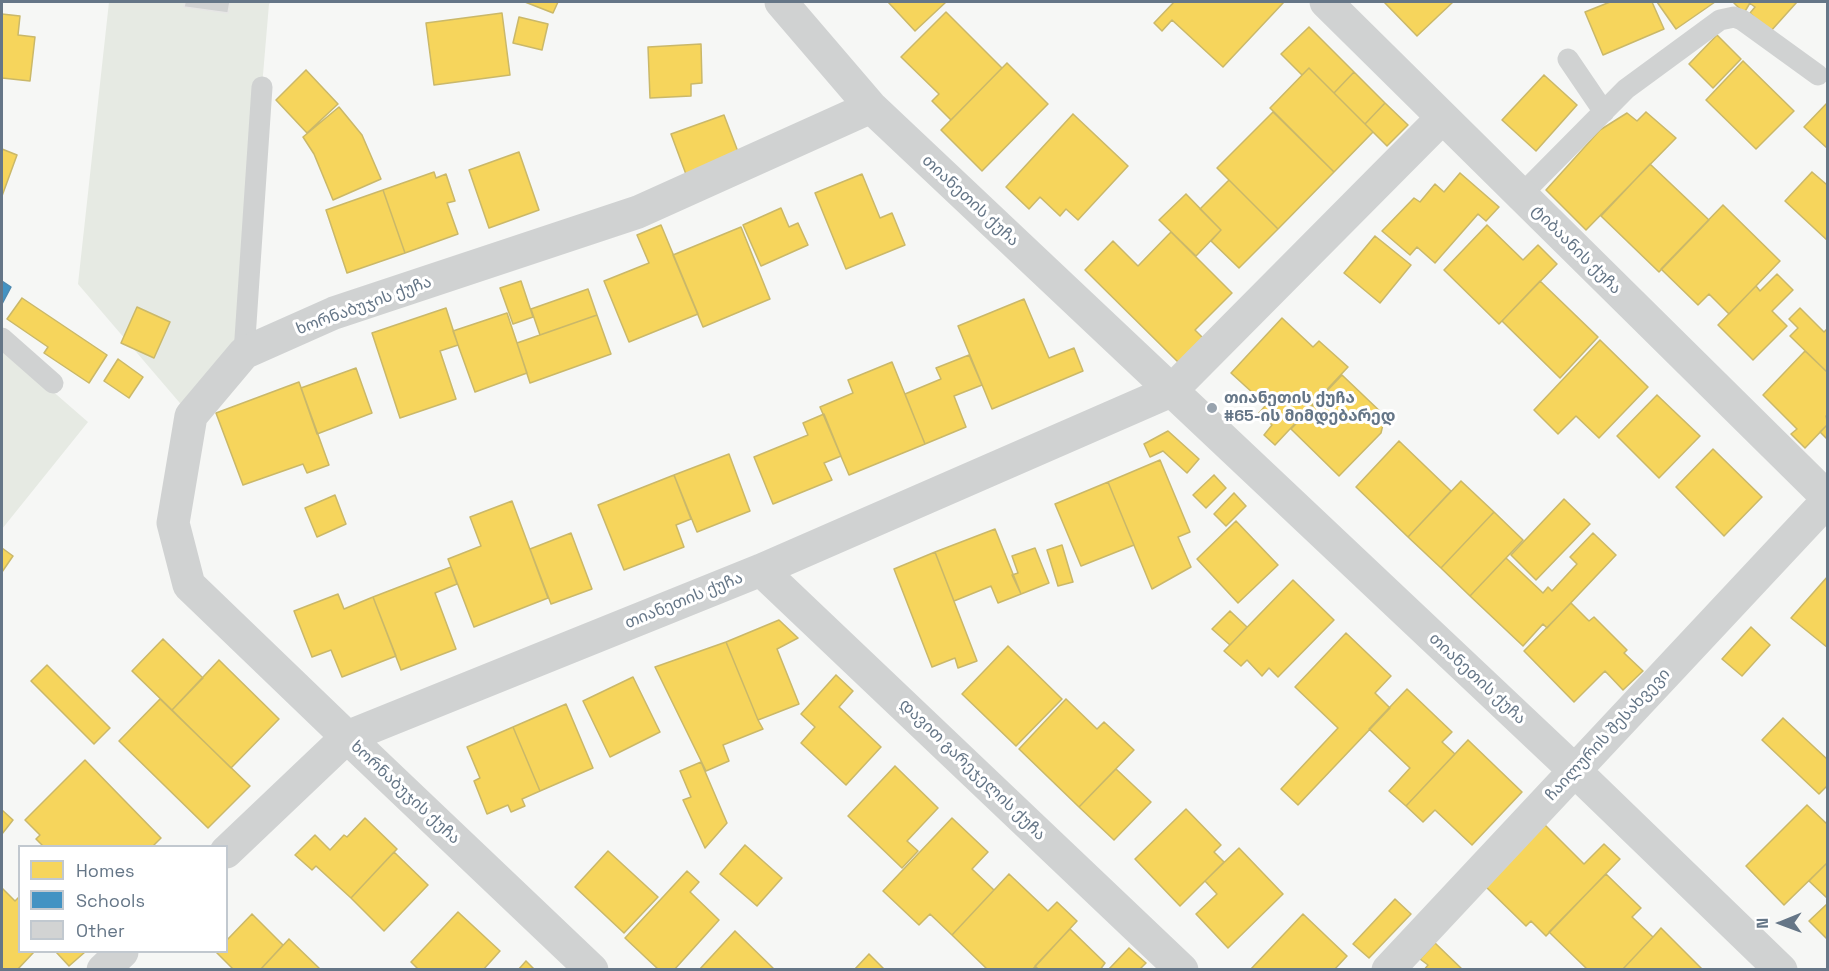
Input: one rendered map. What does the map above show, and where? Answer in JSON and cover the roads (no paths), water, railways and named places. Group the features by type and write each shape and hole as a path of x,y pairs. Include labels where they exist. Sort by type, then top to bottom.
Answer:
{"street":[{"name":"თიანეთის ქუჩა","path":"781,2 871,107 1781,969"},
{"name":"ტიბაანის ქუჩა","path":"1326,2 1827,499"},
{"name":"ხორნაბუჯის ქუჩა","path":"592,969 189,585 173,523 192,416 244,353 334,313 638,212 871,107"},
{"name":"თიანეთის ქუჩა","path":"228,850 347,737 761,570 1171,391 1442,118"},
{"name":"ჩაილურის შესახვევი","path":"1388,969 1827,499"},
{"name":"დავით გარეჯელის ქუჩა","path":"761,570 1182,969"},
{"path":"103,969 120,953"}],"lane":[{"path":"1521,195 1626,89 1720,20 1734,16 1742,20 1818,75"},
{"path":"1568,59 1604,112"},
{"path":"244,353 262,87"},
{"path":"2,338 53,383"}],"place":[{"name":"თიანეთის ქუჩა #65-ის მიმდებარედ","path":"1212,408"}]}
